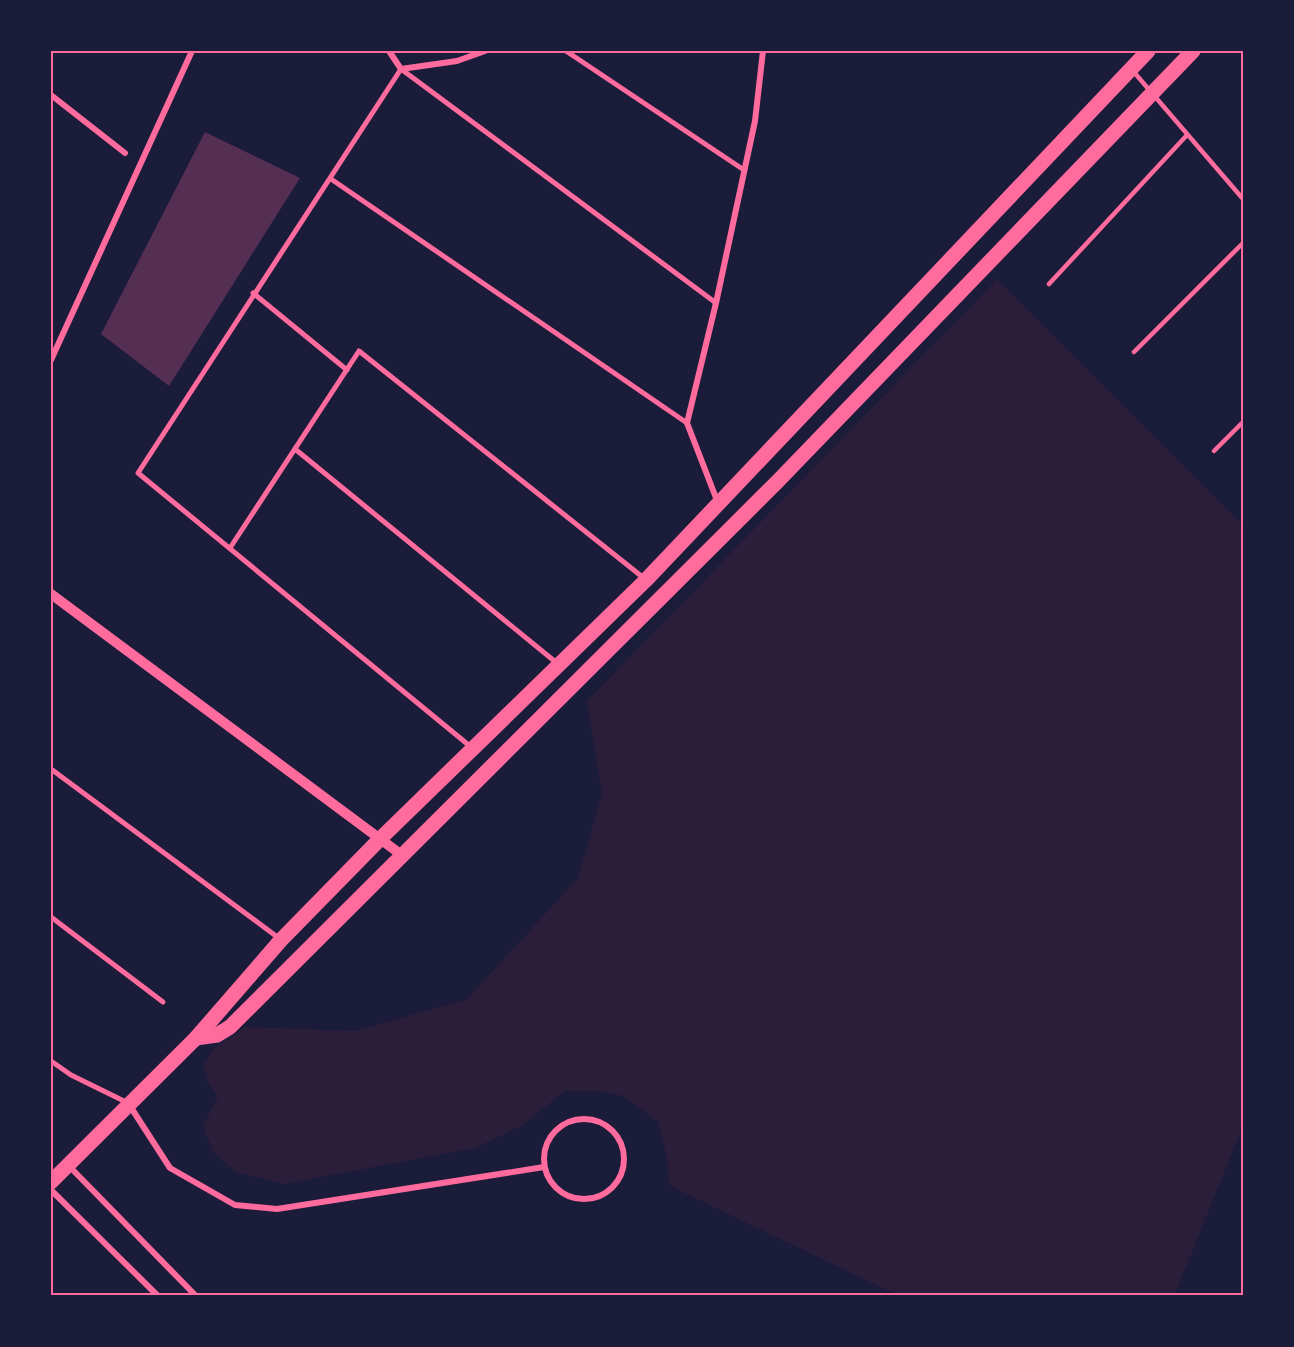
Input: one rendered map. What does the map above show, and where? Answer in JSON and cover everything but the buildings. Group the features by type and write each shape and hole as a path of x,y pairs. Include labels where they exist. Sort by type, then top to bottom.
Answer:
{"main road":[{"path":"51,1182 196,1038 281,940 380,839 646,580 1148,51"},
{"path":"196,1038 217,1035 230,1027 403,856 777,482 1193,51"}],"street":[{"path":"51,360 192,51"},
{"path":"389,51 401,69 716,303"},
{"path":"472,748 138,473 253,293 331,179 401,69 457,61 485,51"},
{"path":"566,51 744,170"},
{"path":"718,504 687,423 716,303 755,121 763,51"},
{"path":"51,95 125,153"},
{"path":"331,179 687,423"},
{"path":"253,293 346,370"},
{"path":"230,548 359,351 646,580"},
{"path":"295,449 559,665"},
{"path":"51,594 403,856"},
{"path":"51,769 281,940"},
{"path":"51,917 163,1002"},
{"path":"51,1061 71,1075 129,1104 170,1168 235,1205 278,1209 544,1167"},
{"path":"589,1119 612,1130 624,1151 624,1166 620,1179 611,1190 599,1197 585,1200 571,1198 554,1185 544,1167 547,1142 564,1124 576,1120 589,1119"},
{"path":"68,1165 196,1296"},
{"path":"51,1190 158,1296"}],"lane":[{"path":"1131,69 1243,199"},
{"path":"1049,284 1187,135"},
{"path":"1134,352 1243,243"},
{"path":"1214,451 1243,422"}],"shaded area":[{"path":"997,279 1243,525 1243,1126 1174,1296 899,1296 670,1186 666,1153 658,1122 623,1096 600,1091 565,1091 521,1126 475,1148 284,1184 236,1172 213,1152 203,1126 218,1096 208,1083 203,1064 214,1048 245,1027 355,1031 467,999 578,878 602,794 587,701"}]}
